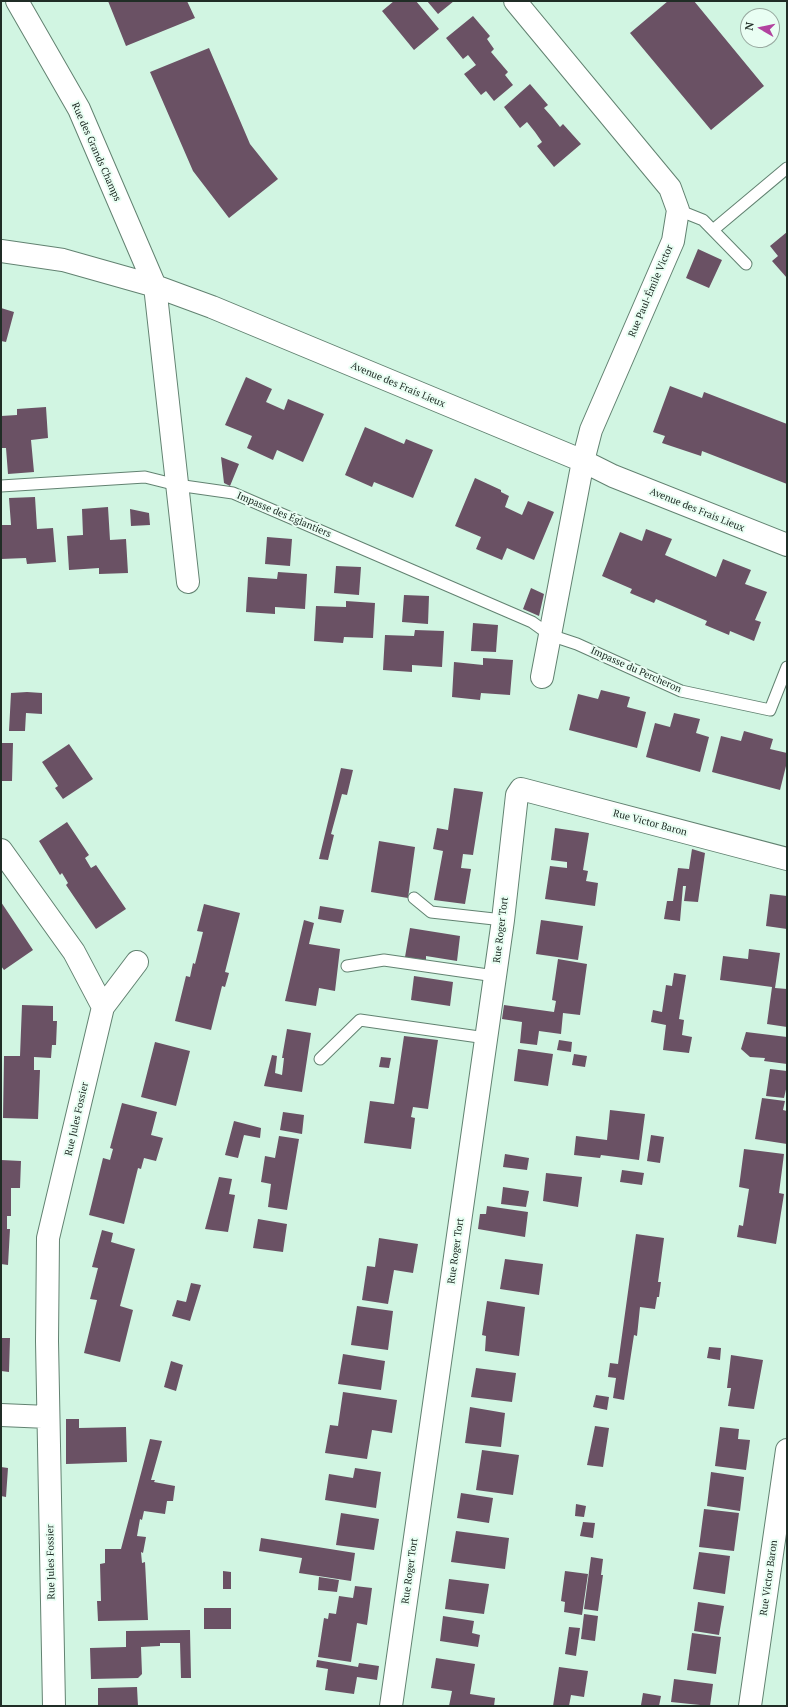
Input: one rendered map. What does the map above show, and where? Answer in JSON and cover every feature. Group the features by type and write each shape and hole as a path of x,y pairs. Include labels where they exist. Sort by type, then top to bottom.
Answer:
{"street":[{"name":"Rue des Grands Champs","path":"16,1 79,109 155,286"},
{"name":"Rue Paul-Émile Victor","path":"515,1 670,188 678,210 673,241 591,430 583,462"},
{"name":"Avenue des Frais Lieux","path":"1,251 63,260 155,286 212,307 583,462 613,476 787,545"},
{"path":"155,286 188,582"},
{"path":"542,677 583,462"},
{"name":"Rue Victor Baron","path":"516,795 521,789 787,859"},
{"name":"Rue Roger Tort","path":"391,1706 503,920 516,795"},
{"path":"1,850 74,952 103,1007 137,962"},
{"name":"Rue Jules Fossier","path":"54,1706 48,1417 48,1238 103,1007"},
{"path":"1,1415 48,1417"},
{"name":"Rue Victor Baron","path":"750,1706 787,1450"}],"lane":[{"path":"713,230 787,168"},
{"path":"678,210 703,220 746,264"},
{"name":"Impasse des Églantiers","path":"1,486 146,477 177,484 233,493 387,560"},
{"name":"Impasse du Percheron","path":"387,560 532,622 550,635 577,644 681,691 770,710 787,667"},
{"path":"414,898 431,912 503,920"},
{"path":"347,966 384,960 495,976"},
{"path":"320,1059 360,1020 486,1038"}],"building":[{"path":"108,1 187,1 195,18 126,46"},
{"path":"394,1 416,1 439,29 414,50 382,11"},
{"path":"427,1 454,1 438,14"},
{"path":"668,1 694,1 764,86 711,130 630,33"},
{"path":"473,16 490,36 487,39 494,49 491,52 508,72 505,75 513,85 494,101 486,91 481,95 464,74 476,65 468,55 463,59 446,38"},
{"path":"209,48 250,144 278,179 229,218 193,171 150,72"},
{"path":"530,84 548,105 544,108 560,127 563,124 581,144 554,167 537,146 542,142 527,122 520,128 504,107"},
{"path":"787,232 787,278 772,261 778,256 770,246"},
{"path":"698,249 722,260 709,288 686,278"},
{"path":"1,308 14,312 6,342 1,341"},
{"path":"246,377 272,389 266,402 284,410 288,399 324,414 303,462 277,450 273,460 247,448 252,436 225,425"},
{"path":"670,386 702,398 704,392 787,424 787,484 702,451 701,456 662,443 665,436 653,432"},
{"path":"46,407 48,438 31,440 34,472 8,474 6,448 1,448 1,416 17,415 17,409"},
{"path":"365,427 404,444 406,439 433,450 413,498 374,482 372,487 345,475"},
{"path":"221,457 239,464 230,486 224,483"},
{"path":"475,478 501,490 501,492 509,496 505,507 522,515 528,501 554,512 534,560 507,548 502,560 476,549 481,537 455,526"},
{"path":"35,497 37,529 53,528 56,562 27,564 26,558 1,559 1,525 11,525 9,498"},
{"path":"108,507 110,540 126,539 128,573 99,574 99,568 69,570 67,536 83,535 82,509"},
{"path":"130,509 149,513 150,525 131,526"},
{"path":"646,529 672,539 665,555 716,577 723,559 751,570 745,584 767,592 755,620 761,622 754,641 730,631 729,635 705,625 707,621 656,599 654,603 630,593 632,589 602,576 620,532 642,541"},
{"path":"267,537 292,539 290,566 265,564"},
{"path":"336,566 361,567 359,595 334,593"},
{"path":"278,572 307,574 305,609 275,607 275,614 246,612 248,577 277,579"},
{"path":"531,588 544,594 539,616 523,609"},
{"path":"404,595 429,596 428,624 402,622"},
{"path":"346,601 375,603 373,638 344,637 343,643 314,641 316,606 346,607"},
{"path":"473,623 498,625 496,652 471,651"},
{"path":"415,630 444,631 442,667 412,665 412,672 383,670 385,635 414,636"},
{"path":"483,658 513,660 510,695 481,693 480,700 452,697 454,662 483,665"},
{"path":"601,690 630,697 627,707 646,712 637,748 569,730 578,694 598,699"},
{"path":"11,693 42,693 42,714 26,713 25,731 9,731"},
{"path":"674,713 700,719 696,733 709,737 700,772 646,757 655,723 670,727"},
{"path":"744,731 773,739 770,749 787,753 787,762 780,790 712,772 721,736 741,741"},
{"path":"1,743 13,743 12,781 1,781"},
{"path":"69,744 93,779 63,799 55,788 58,786 42,762"},
{"path":"341,768 353,770 347,795 342,794 331,834 334,835 328,860 319,859"},
{"path":"454,788 483,792 473,855 463,854 461,868 471,869 465,904 434,900 443,851 433,849 437,828 448,830"},
{"path":"67,822 89,855 85,858 91,868 96,865 126,909 96,929 66,885 68,883 62,873 60,875 39,841"},
{"path":"555,828 589,833 583,870 588,871 586,881 598,883 595,906 545,899 550,866 567,868 567,862 551,860"},
{"path":"379,841 415,847 408,898 371,892"},
{"path":"692,849 705,853 698,902 684,901 686,886 683,886 680,921 664,919 667,901 673,901 678,868 689,869"},
{"path":"770,894 787,896 787,929 766,926"},
{"path":"1,902 33,950 4,970 1,966"},
{"path":"204,904 240,913 225,972 229,973 225,987 222,986 211,1030 175,1021 186,976 190,977 203,932 197,931"},
{"path":"320,906 344,910 341,923 318,919"},
{"path":"304,920 314,923 309,944 340,949 335,991 319,988 316,1006 285,1001"},
{"path":"541,920 583,926 578,960 536,954"},
{"path":"410,928 460,936 457,961 426,956 426,960 405,957"},
{"path":"749,949 780,953 775,988 787,989 787,1027 767,1024 772,987 720,980 723,956 748,959"},
{"path":"558,959 587,964 580,1015 563,1013 561,1034 539,1031 537,1045 520,1043 522,1022 502,1019 504,1005 554,1012 556,1001 552,1000"},
{"path":"674,973 686,975 679,1019 684,1020 682,1035 692,1037 689,1053 663,1050 666,1025 651,1022 653,1010 662,1012 666,985 672,986"},
{"path":"414,976 453,982 450,1006 411,1000"},
{"path":"22,1005 53,1006 53,1021 57,1021 56,1045 52,1045 51,1058 34,1057 34,1070 40,1070 38,1119 3,1118 4,1056 20,1056"},
{"path":"287,1029 311,1033 302,1092 264,1086 272,1055 277,1056 275,1073 282,1075 284,1058 282,1058"},
{"path":"746,1032 787,1037 787,1064 764,1061 765,1058 750,1057 741,1049"},
{"path":"404,1036 438,1040 428,1109 413,1107 411,1117 415,1118 411,1149 364,1143 370,1101 394,1104"},
{"path":"559,1040 572,1042 571,1052 557,1050"},
{"path":"155,1042 190,1051 176,1106 141,1097"},
{"path":"518,1049 553,1054 548,1086 514,1081"},
{"path":"574,1054 587,1056 585,1067 572,1065"},
{"path":"381,1057 391,1058 389,1068 379,1067"},
{"path":"770,1069 787,1071 787,1085 784,1098 766,1096"},
{"path":"762,1098 785,1101 783,1110 787,1111 787,1144 755,1139"},
{"path":"122,1103 157,1112 151,1135 163,1138 156,1161 144,1158 141,1169 138,1168 124,1224 89,1215 103,1158 110,1160 113,1149 110,1148"},
{"path":"610,1110 645,1114 639,1160 601,1155 600,1158 574,1155 576,1136 607,1140"},
{"path":"283,1112 304,1115 302,1134 280,1130"},
{"path":"234,1121 261,1128 260,1138 244,1135 238,1158 225,1155"},
{"path":"651,1135 664,1137 660,1163 647,1161"},
{"path":"279,1136 299,1139 287,1210 268,1207 271,1184 261,1182 265,1156 275,1158"},
{"path":"744,1149 784,1154 779,1193 784,1194 776,1244 737,1237 739,1225 743,1226 749,1189 739,1187"},
{"path":"505,1154 529,1158 527,1170 503,1167"},
{"path":"1,1160 21,1161 20,1188 11,1188 11,1216 7,1216 7,1229 10,1229 8,1265 1,1264"},
{"path":"622,1170 644,1173 642,1185 620,1182"},
{"path":"546,1173 582,1177 578,1207 543,1201"},
{"path":"219,1177 232,1179 229,1194 235,1195 228,1232 205,1229"},
{"path":"503,1187 529,1191 526,1207 501,1204"},
{"path":"487,1206 528,1212 525,1237 478,1229 480,1214 486,1214"},
{"path":"258,1219 287,1224 283,1252 253,1248"},
{"path":"102,1230 113,1233 111,1242 135,1249 120,1306 133,1310 120,1362 84,1353 97,1300 90,1299 98,1268 92,1267"},
{"path":"636,1234 664,1238 658,1282 661,1282 659,1297 657,1297 655,1309 640,1307 637,1336 634,1335 624,1400 613,1398 616,1378 608,1377 610,1363 618,1364"},
{"path":"379,1238 418,1244 413,1273 394,1270 388,1304 362,1300 367,1266 375,1267"},
{"path":"505,1259 543,1264 539,1295 500,1289"},
{"path":"191,1283 201,1285 190,1321 172,1316 177,1300 186,1302"},
{"path":"487,1301 525,1307 519,1356 485,1351 486,1336 482,1335"},
{"path":"357,1306 393,1311 388,1350 351,1345"},
{"path":"1,1338 10,1338 9,1372 1,1371"},
{"path":"709,1347 721,1348 720,1360 707,1358"},
{"path":"343,1354 385,1361 381,1390 338,1384"},
{"path":"731,1355 763,1360 754,1409 728,1406 731,1388 727,1388"},
{"path":"171,1361 183,1365 176,1391 164,1387"},
{"path":"476,1368 516,1373 512,1402 471,1397"},
{"path":"343,1392 397,1400 392,1433 372,1430 367,1459 325,1453 330,1425 338,1426"},
{"path":"596,1395 609,1397 607,1410 593,1407"},
{"path":"470,1407 505,1413 501,1447 465,1443"},
{"path":"66,1419 79,1419 79,1428 126,1427 127,1462 66,1464"},
{"path":"595,1426 609,1428 603,1467 587,1465"},
{"path":"720,1427 739,1429 738,1439 750,1440 746,1470 715,1466"},
{"path":"150,1439 162,1441 151,1480 155,1480 154,1482 175,1486 173,1501 167,1501 165,1514 144,1511 142,1520 140,1519 137,1536 146,1537 143,1553 141,1552 142,1563 145,1562 148,1620 98,1621 97,1601 101,1601 100,1564 105,1563 105,1549 121,1549"},
{"path":"482,1450 519,1455 513,1495 476,1490"},
{"path":"1,1467 8,1468 6,1497 1,1496"},
{"path":"355,1468 381,1472 376,1508 325,1500 329,1474 353,1478"},
{"path":"711,1472 744,1477 740,1511 707,1506"},
{"path":"461,1493 493,1498 489,1523 457,1518"},
{"path":"576,1504 586,1506 584,1517 575,1516"},
{"path":"704,1509 739,1513 734,1551 699,1547"},
{"path":"341,1513 379,1519 374,1550 336,1545"},
{"path":"583,1522 595,1523 593,1538 580,1536"},
{"path":"456,1531 509,1538 505,1569 451,1562"},
{"path":"261,1538 355,1553 351,1581 299,1573 302,1558 259,1551"},
{"path":"699,1552 730,1556 725,1594 693,1589"},
{"path":"591,1557 603,1559 601,1575 603,1575 598,1611 584,1609"},
{"path":"223,1571 231,1572 231,1589 223,1589"},
{"path":"565,1571 588,1574 582,1615 564,1612 565,1602 561,1601"},
{"path":"319,1577 339,1580 337,1592 318,1590"},
{"path":"449,1579 489,1584 484,1614 445,1609"},
{"path":"355,1586 372,1588 367,1625 357,1623 351,1662 318,1657 324,1618 328,1619 329,1613 336,1614 339,1596 353,1598"},
{"path":"698,1602 724,1606 719,1635 694,1631"},
{"path":"204,1608 231,1608 231,1629 204,1629"},
{"path":"584,1614 598,1616 595,1641 581,1639"},
{"path":"443,1616 474,1621 472,1633 480,1635 478,1647 440,1641"},
{"path":"569,1627 580,1628 576,1656 565,1654"},
{"path":"190,1630 191,1678 181,1678 180,1643 160,1643 160,1646 141,1647 142,1674 138,1678 91,1679 90,1648 126,1647 126,1631"},
{"path":"692,1633 721,1637 716,1674 687,1670"},
{"path":"436,1658 475,1664 470,1694 495,1698 494,1706 449,1706 452,1691 431,1688"},
{"path":"317,1660 358,1667 359,1663 379,1666 377,1680 357,1677 354,1694 325,1690 328,1669 316,1667"},
{"path":"559,1667 588,1671 584,1697 571,1695 569,1706 553,1706"},
{"path":"674,1679 713,1684 710,1706 671,1702"},
{"path":"137,1687 138,1706 98,1706 98,1688"},
{"path":"643,1693 661,1696 659,1706 641,1705"}]}
